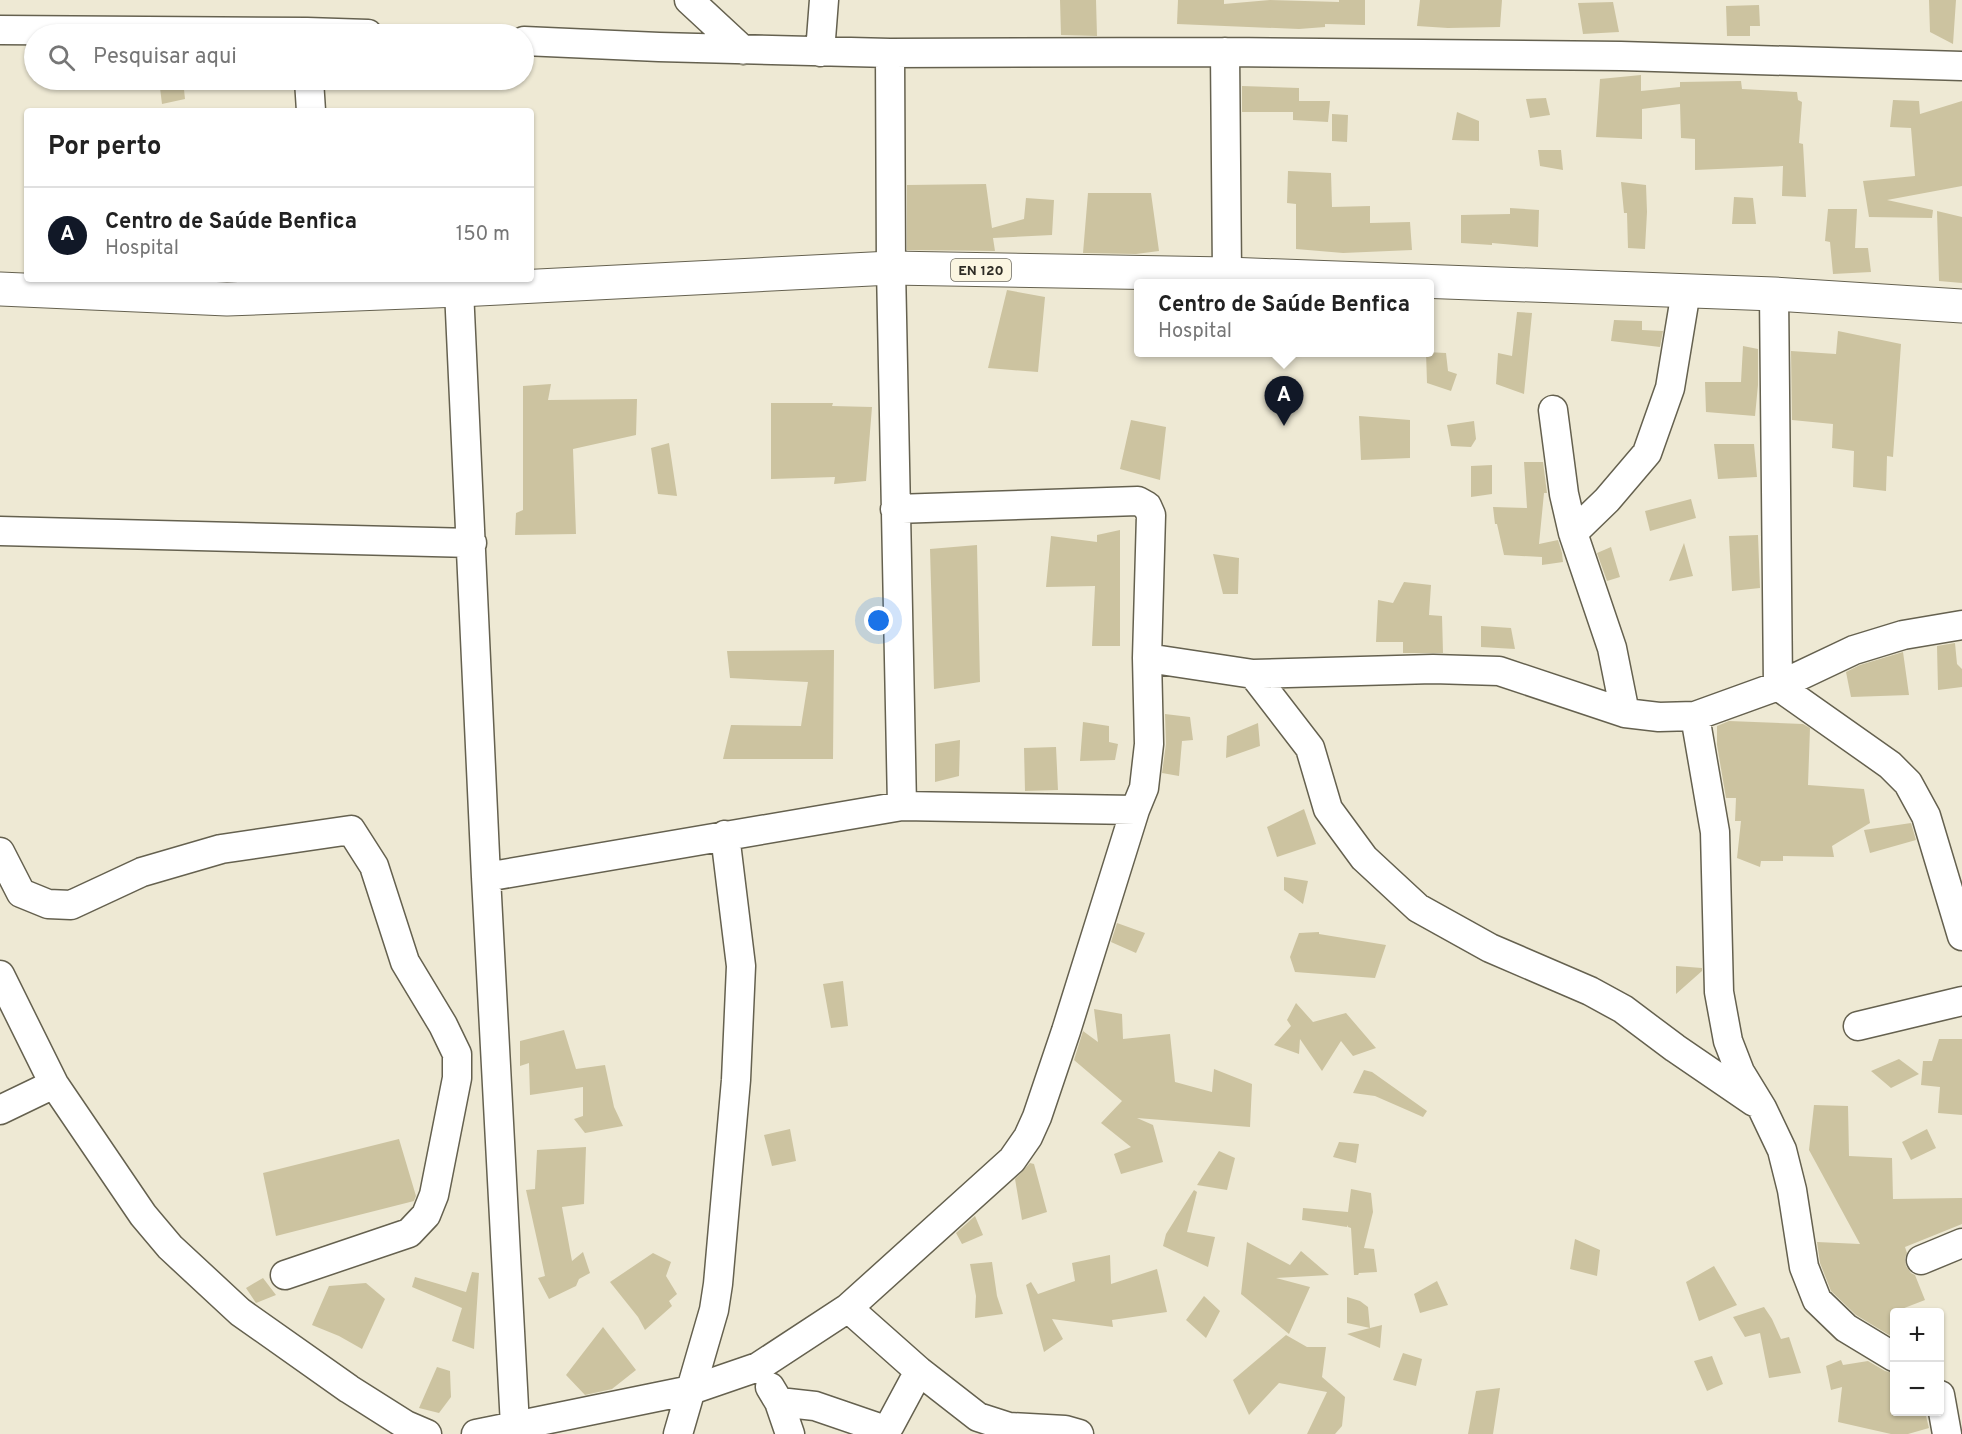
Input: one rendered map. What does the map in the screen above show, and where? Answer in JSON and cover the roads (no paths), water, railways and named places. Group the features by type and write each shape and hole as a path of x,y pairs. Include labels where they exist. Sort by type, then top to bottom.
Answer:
{"main road":[{"name":"EN 120","path":"0,289 227,299 317,288 459,290 891,268 1227,274 1362,279"},
{"name":"EN 120","path":"1434,282 1774,294 1962,306"}],"street":[{"path":"690,0 743,50"},
{"path":"820,52 824,0"},
{"path":"0,30 24,30"},
{"path":"534,41 820,52 1225,52 1621,56 1962,66"},
{"path":"1225,52 1227,274"},
{"path":"890,53 891,268 902,806"},
{"path":"309,90 310,108"},
{"path":"459,290 486,877 515,1426"},
{"path":"1573,533 1607,500 1647,453 1670,388 1686,291"},
{"path":"1774,294 1778,686"},
{"path":"1553,410 1564,494 1573,533 1612,648 1625,713"},
{"path":"476,1434 691,1390 758,1367 848,1308 1012,1160 1028,1137 1066,1031 1135,810 1144,788 1149,744 1147,658 1151,515 1147,506 1138,501 895,509"},
{"path":"0,531 472,543"},
{"path":"1147,658 1253,674 1433,669 1499,671 1625,713 1659,717 1695,716 1778,686 1854,650 1903,635 1962,625"},
{"path":"1253,674 1310,748 1328,809 1364,858 1418,908 1490,948 1590,991 1623,1009 1762,1108"},
{"path":"1778,686 1890,765 1908,783 1926,816 1962,936"},
{"path":"1695,716 1715,832 1719,992 1728,1041 1740,1072 1762,1108 1782,1150 1792,1190 1804,1267 1817,1300 1845,1328 1890,1355"},
{"path":"486,877 902,806 1135,810"},
{"path":"0,852 21,893 48,904 70,905 142,872 221,849 351,830 374,866 405,962 443,1025 457,1054 457,1078 434,1195 426,1215 409,1233 285,1275"},
{"path":"678,1434 714,1310 736,1080 741,966 725,835"},
{"path":"0,975 54,1084 143,1215 170,1247 240,1312 350,1389 406,1425 427,1434"},
{"path":"1858,1026 1962,1001"},
{"path":"0,1110 54,1084"},
{"path":"1922,1260 1962,1243"},
{"path":"848,1308 919,1371 978,1418 1008,1430 1065,1430 1079,1434"},
{"path":"758,1367 779,1402 790,1434"},
{"path":"779,1402 815,1406 885,1430 890,1425 919,1371"},
{"path":"1944,1386 1962,1393"},
{"path":"1944,1416 1947,1434"}],"place":[{"name":"Centro de Saúde Benfica","path":"1284,426"}]}
